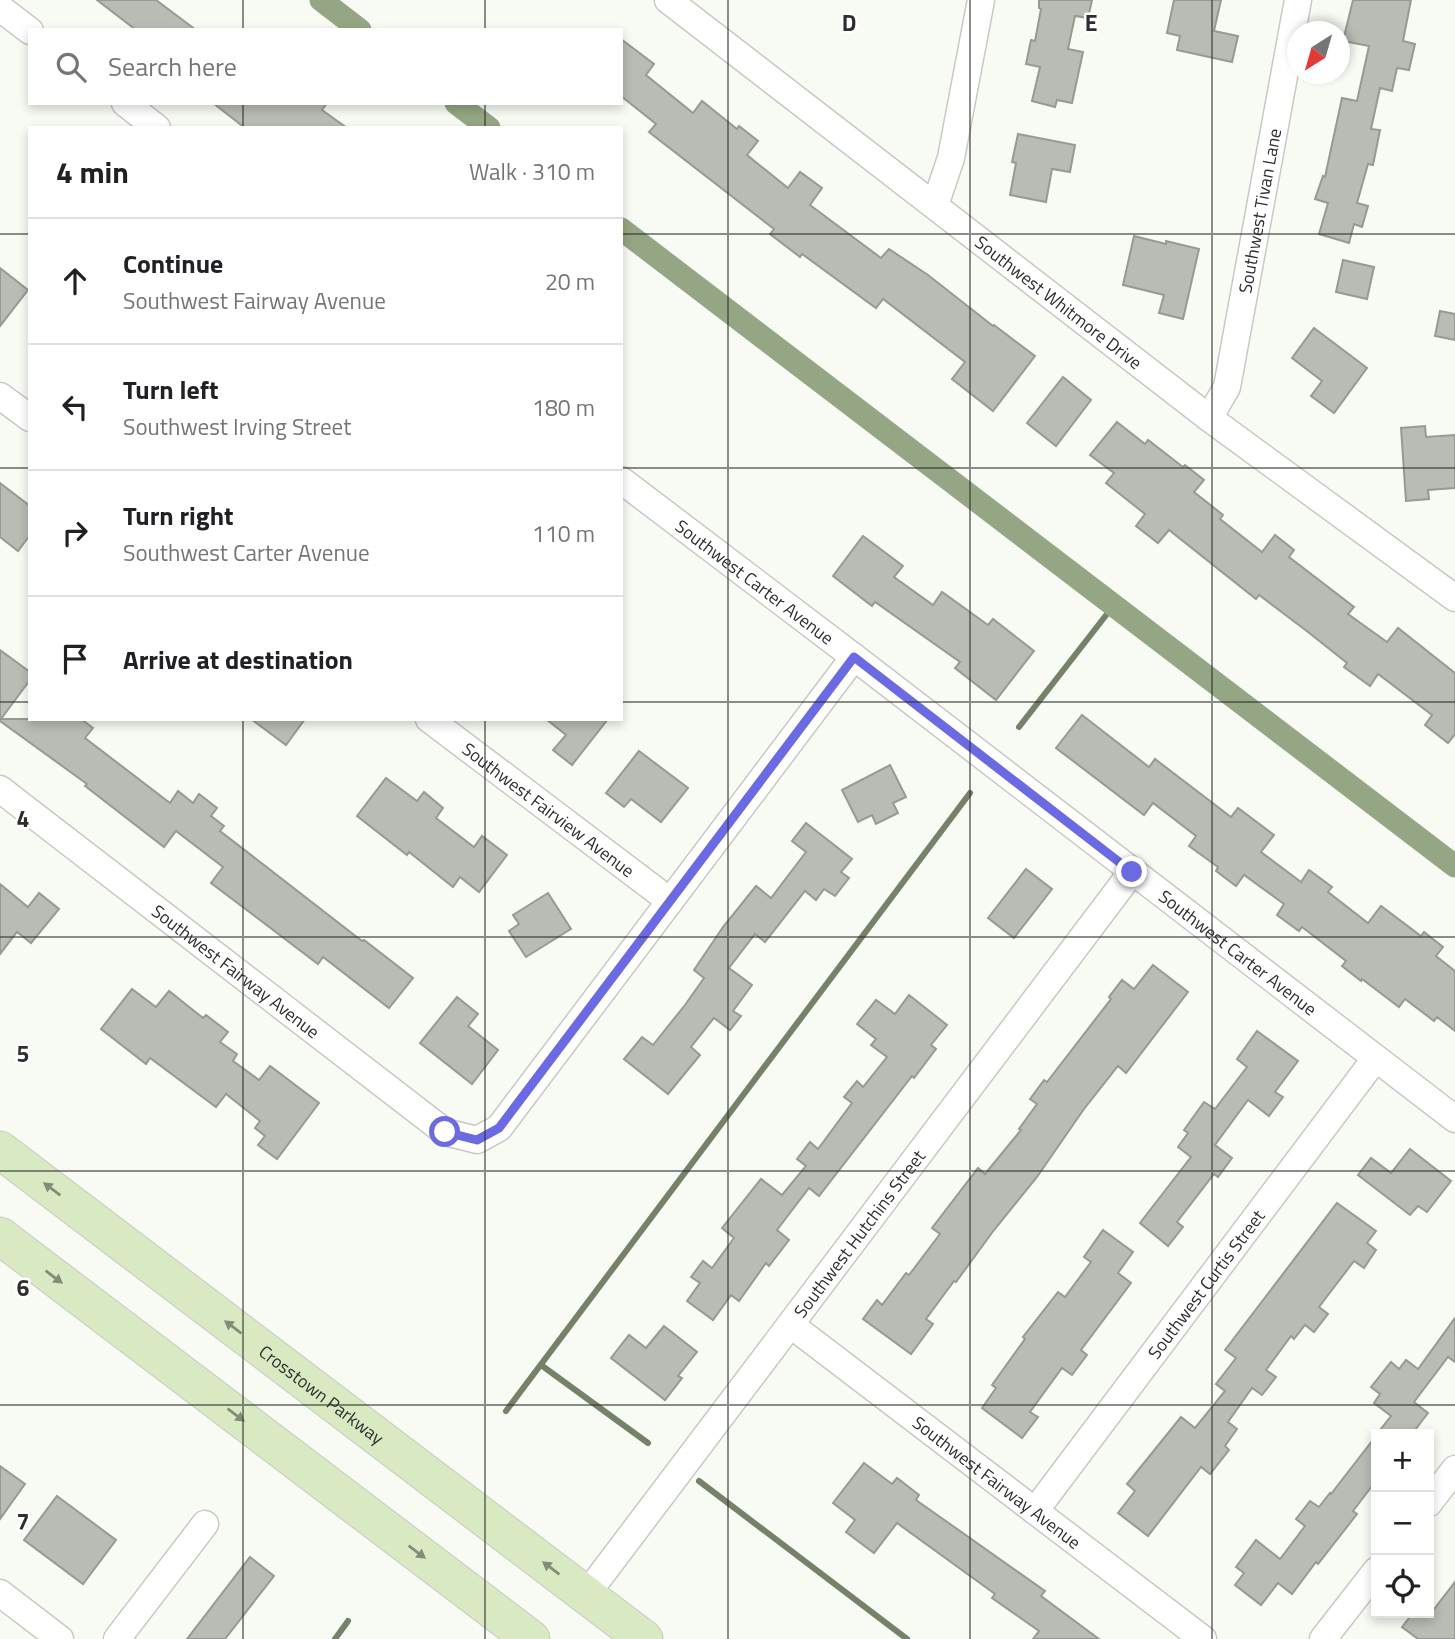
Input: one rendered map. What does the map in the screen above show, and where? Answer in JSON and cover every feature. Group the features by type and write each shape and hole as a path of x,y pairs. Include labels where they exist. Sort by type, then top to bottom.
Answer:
{"main road":[{"name":"Crosstown Parkway","path":"0,1150 644,1639"},
{"path":"0,1236 531,1639"}],"street":[{"name":"Southwest Whitmore Drive","path":"668,0 1209,418 1455,598"},
{"path":"935,205 951,158 981,0"},
{"name":"Southwest Tivan Lane","path":"1209,418 1227,387 1298,0"},
{"path":"0,8 28,29"},
{"path":"128,105 155,126"},
{"path":"0,396 28,417"},
{"name":"Southwest Carter Avenue","path":"623,482 1455,1119"},
{"path":"670,901 854,657"},
{"name":"Southwest Fairview Avenue","path":"432,721 670,901"},
{"name":"Southwest Fairway Avenue","path":"0,789 445,1132 477,1140 499,1128 670,901"},
{"name":"Southwest Hutchins Street","path":"586,1595 1132,872"},
{"name":"Southwest Curtis Street","path":"1035,1511 1375,1059"},
{"name":"Southwest Fairway Avenue","path":"791,1325 1203,1639"},
{"path":"1434,1496 1455,1469"},
{"path":"117,1639 205,1524"},
{"path":"1323,1639 1371,1577"},
{"path":"0,1593 60,1639"}],"building":[{"path":"97,0 156,0 193,28 133,28"},
{"path":"1039,0 1092,0 1088,18 1075,16 1068,49 1083,52 1072,103 1057,100 1055,107 1032,101 1040,67 1026,64 1031,40 1035,41 1041,9"},
{"path":"1174,0 1221,0 1214,31 1238,36 1232,62 1177,50 1180,36 1167,33"},
{"path":"1353,0 1411,0 1403,41 1415,44 1409,70 1397,68 1392,91 1380,88 1371,129 1380,130 1373,165 1368,164 1357,203 1368,206 1362,227 1354,224 1349,243 1319,234 1328,203 1315,199 1323,176 1325,177 1342,98 1357,101 1369,46 1350,42 1350,21 1348,21"},
{"path":"623,41 654,64 646,75 693,113 702,101 737,129 739,126 758,141 747,155 788,188 800,172 822,188 810,205 881,258 889,249 928,275 1035,356 993,411 952,379 965,362 883,299 876,308 770,234 774,229 649,132 656,124 623,98"},
{"path":"216,105 326,105 322,110 344,126 242,126"},
{"path":"1018,134 1075,145 1070,172 1052,169 1046,202 1010,195 1016,163 1012,162"},
{"path":"1134,236 1199,249 1183,319 1159,313 1164,295 1123,285"},
{"path":"1343,260 1374,267 1367,299 1336,292"},
{"path":"0,268 28,290 0,326"},
{"path":"1440,311 1455,314 1455,340 1435,336"},
{"path":"1314,328 1367,368 1334,413 1311,396 1322,381 1292,358"},
{"path":"1063,377 1091,400 1056,446 1027,423"},
{"path":"1117,422 1145,444 1148,440 1204,480 1194,492 1223,515 1220,519 1262,552 1275,535 1294,550 1289,557 1354,607 1348,614 1387,642 1398,628 1455,673 1455,734 1448,743 1425,725 1432,715 1378,674 1370,686 1344,667 1347,663 1308,632 1259,595 1256,599 1169,530 1158,543 1136,526 1145,514 1106,483 1114,473 1090,455"},
{"path":"1425,426 1426,437 1455,435 1455,488 1428,490 1429,499 1406,501 1401,428"},
{"path":"0,483 28,504 28,538 18,551 0,537"},
{"path":"863,536 903,566 894,577 933,605 942,592 988,625 993,619 1034,651 996,700 955,668 960,662 875,602 872,606 833,576"},
{"path":"0,650 28,671 28,683 1,719 84,721 93,728 85,738 170,803 178,791 193,803 199,794 217,808 211,816 224,826 220,831 413,978 389,1008 323,957 318,964 211,883 223,867 176,831 164,847 85,786 87,784 0,721"},
{"path":"1082,715 1149,767 1155,759 1231,817 1238,808 1274,835 1261,852 1301,882 1309,870 1332,887 1328,892 1368,923 1381,906 1421,936 1424,932 1443,947 1436,956 1455,971 1455,1031 1437,1017 1434,1021 1405,999 1399,1007 1362,979 1361,981 1342,966 1346,961 1302,927 1299,931 1277,915 1284,904 1244,875 1236,886 1216,871 1218,867 1189,846 1196,836 1153,803 1144,815 1056,748"},
{"path":"254,721 304,721 286,745"},
{"path":"548,721 606,721 572,765 553,750 566,735"},
{"path":"639,751 688,788 661,822 631,799 624,807 606,793"},
{"path":"890,765 906,797 893,803 898,813 876,824 872,815 858,822 842,790"},
{"path":"386,778 417,801 424,792 443,808 436,818 474,847 482,836 507,855 479,892 460,877 453,887 357,816"},
{"path":"806,823 852,859 841,872 849,878 835,896 824,889 816,900 805,891 765,942 755,934 729,968 752,985 733,1011 741,1016 730,1030 714,1018 691,1047 700,1055 668,1094 624,1059 642,1037 653,1045 685,1005 704,978 694,970 723,927 756,886 771,898 806,852 792,841"},
{"path":"1026,869 1052,889 1014,938 988,918"},
{"path":"0,884 28,907 39,893 59,909 31,943 17,932 0,954"},
{"path":"548,893 571,929 526,957 509,931 519,924 513,915"},
{"path":"1153,965 1188,992 1126,1073 1118,1066 1084,1109 1037,1177 926,1319 933,1324 911,1354 863,1319 877,1300 882,1305 906,1273 909,1275 940,1234 932,1228 978,1168 985,1174 1021,1130 1019,1129 1037,1104 1030,1099 1044,1080 1047,1082 1111,999 1109,997 1122,980 1134,989"},
{"path":"132,989 156,1007 169,991 203,1018 206,1015 228,1032 220,1042 237,1054 233,1061 259,1080 270,1066 319,1103 277,1159 258,1145 265,1136 255,1128 260,1121 226,1094 216,1107 150,1058 146,1064 101,1029"},
{"path":"909,995 947,1025 931,1045 936,1049 819,1196 809,1188 777,1230 789,1240 769,1266 766,1263 739,1301 731,1295 713,1320 687,1301 700,1283 691,1277 703,1261 712,1268 734,1238 722,1228 761,1179 782,1195 806,1166 797,1159 810,1142 818,1149 852,1103 844,1097 857,1081 863,1087 887,1057 871,1045 876,1039 857,1024 876,1000 895,1014"},
{"path":"457,997 478,1014 468,1026 498,1050 472,1084 420,1043"},
{"path":"1257,1031 1298,1061 1275,1092 1283,1097 1269,1116 1248,1100 1215,1145 1232,1158 1218,1177 1214,1174 1177,1222 1183,1227 1168,1246 1140,1223 1191,1157 1178,1147 1188,1133 1184,1130 1204,1102 1215,1109 1247,1067 1237,1059"},
{"path":"1410,1149 1451,1181 1427,1212 1418,1206 1410,1215 1358,1175 1371,1158 1391,1173"},
{"path":"1337,1203 1376,1231 1367,1243 1376,1250 1364,1268 1354,1261 1319,1307 1328,1314 1314,1332 1305,1325 1294,1339 1291,1336 1266,1370 1276,1377 1262,1395 1252,1388 1228,1422 1237,1429 1225,1446 1229,1450 1210,1474 1201,1467 1148,1536 1118,1513 1135,1491 1127,1484 1181,1417 1195,1428 1225,1391 1216,1384 1236,1358 1225,1350"},
{"path":"1103,1230 1133,1252 1118,1273 1131,1283 1081,1350 1087,1355 1072,1375 1062,1368 1030,1412 1038,1417 1022,1438 982,1408 996,1388 992,1385 1025,1339 1023,1337 1058,1292 1065,1297 1091,1262 1084,1257"},
{"path":"1455,1318 1455,1362 1448,1357 1414,1402 1428,1413 1416,1429 1381,1429 1391,1416 1374,1403 1380,1394 1371,1387 1391,1362 1399,1369 1406,1360 1418,1369"},
{"path":"664,1326 697,1352 678,1376 682,1378 665,1400 611,1358 629,1335 646,1348"},
{"path":"1371,1442 1371,1488 1353,1511 1357,1514 1292,1594 1278,1583 1261,1605 1235,1585 1244,1573 1236,1567 1256,1540 1280,1559 1305,1526 1296,1519 1310,1501 1319,1507"},
{"path":"864,1463 892,1484 897,1478 919,1495 916,1500 1045,1591 1041,1596 1099,1639 1033,1639 1039,1631 992,1598 995,1594 897,1523 874,1553 846,1532 855,1520 833,1503"},
{"path":"0,1466 25,1484 0,1519"},
{"path":"57,1496 116,1540 83,1584 24,1540"},
{"path":"250,1557 274,1576 225,1639 187,1639"},
{"path":"1455,1582 1455,1639 1418,1639 1402,1627 1409,1618 1434,1618 1434,1609"}],"waterway":[{"path":"321,0 357,28"},
{"path":"459,105 486,126"},
{"path":"623,231 1455,866"},
{"path":"1019,727 1114,605"},
{"path":"506,1411 970,793"},
{"path":"541,1365 648,1443"},
{"path":"699,1481 907,1639"},
{"path":"335,1639 348,1621"}],"route":[{"path":"445,1132 477,1140 499,1128 854,657 1132,872"}]}
